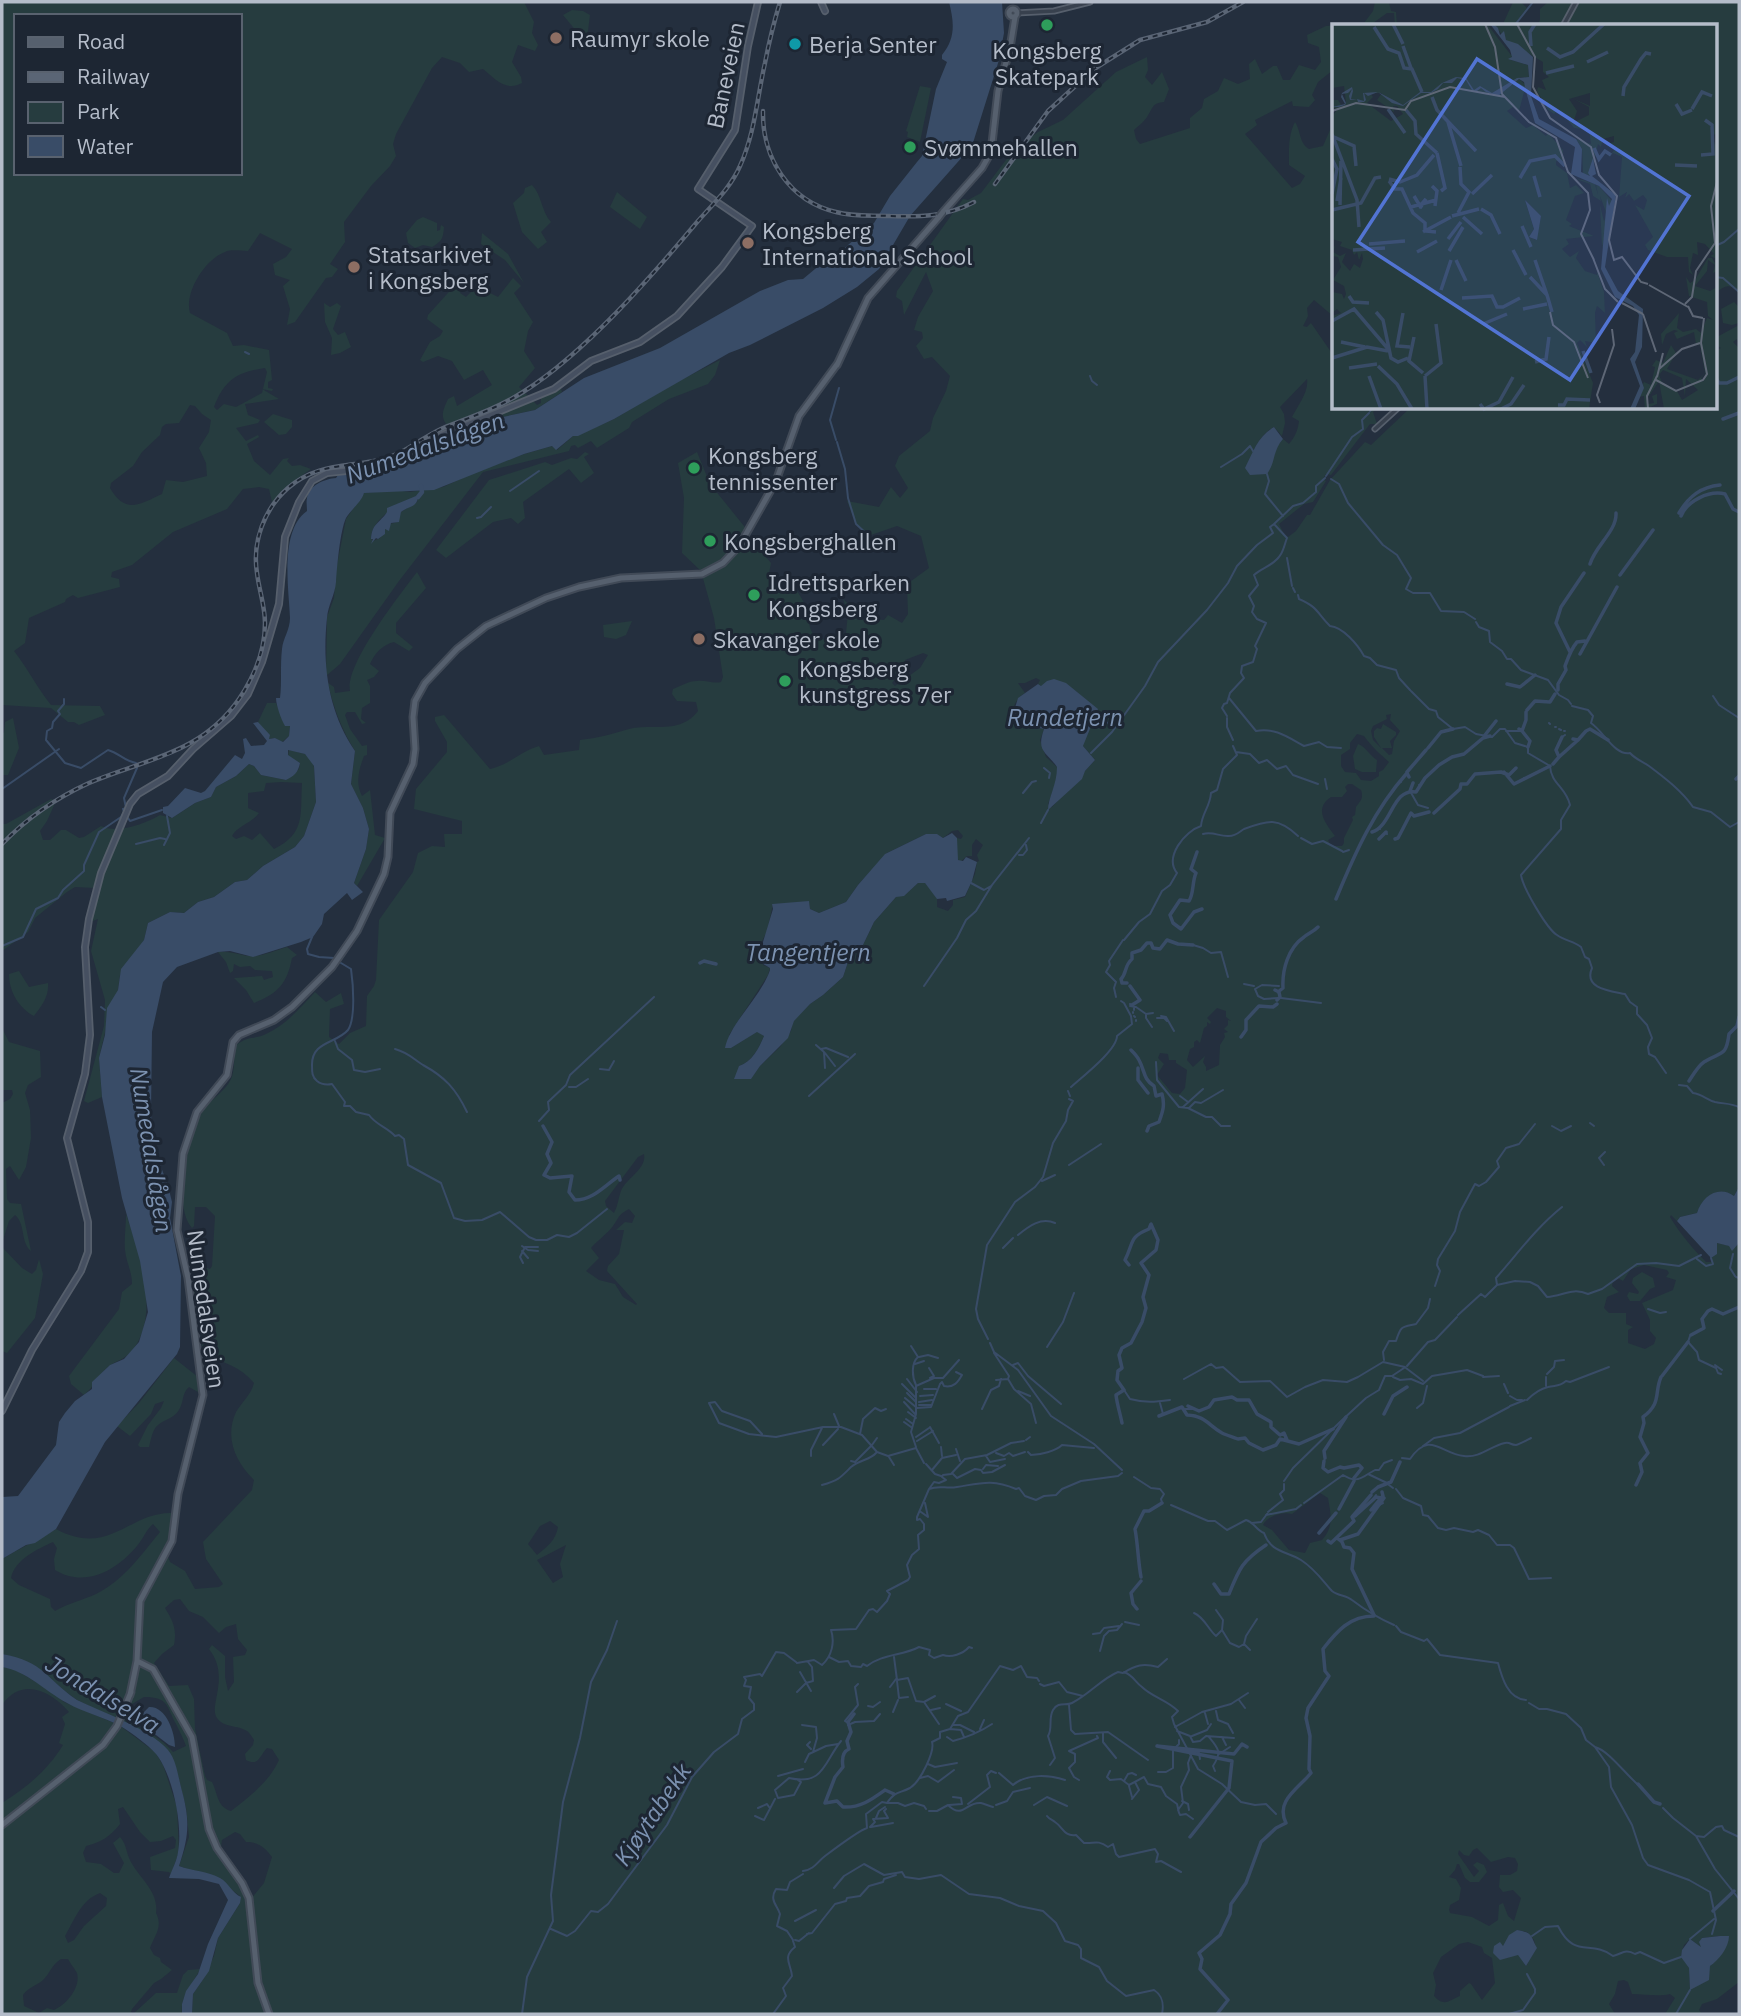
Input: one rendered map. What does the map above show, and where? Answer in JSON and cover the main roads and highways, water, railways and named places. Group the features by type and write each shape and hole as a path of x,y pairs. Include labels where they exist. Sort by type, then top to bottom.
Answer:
{"main road":[{"name":"Baneveien","path":"2,1411 32,1350 81,1271 88,1249 88,1222 67,1138 87,1064 91,1021 85,952 89,919 101,873 134,798 168,776 192,749 231,716 248,694 258,673 279,604 285,537 312,481 322,474 365,469 388,461 442,435 544,394 591,361 632,347 659,331 677,316 709,281 752,226 698,188 735,130 750,33 758,2"},
{"path":"821,2 825,11"},
{"name":"Numedalsveien","path":"2,1825 93,1754 111,1736 130,1695 139,1662 139,1615 144,1592 164,1560 172,1541 178,1494 203,1399 188,1278 178,1243 176,1222 184,1147 197,1112 227,1075 230,1049 235,1038 270,1023 292,1007 332,967 360,925 386,868 390,813 414,758 414,705 418,694 429,679 477,631 518,610 585,586 629,577 692,576 706,572 723,563 739,545 776,481 796,425 832,376 869,298 982,168 991,152 998,91 1012,35 1012,2"},
{"path":"139,1662 149,1665 154,1671 192,1737 205,1815 212,1836 247,1893 258,1983 269,2014"}],"water":[{"name":"Numedalslågen","path":"949,2 1002,2 1004,33 999,60 972,146 910,216 879,269 857,287 823,308 729,353 614,419 573,436 556,450 552,446 524,454 434,490 364,493 346,518 328,613 325,653 333,704 355,751 351,784 363,808 369,829 366,849 354,883 363,892 352,900 347,893 324,914 322,924 313,937 253,957 230,951 218,952 177,967 163,982 152,1032 151,1113 153,1145 172,1202 170,1218 181,1276 180,1347 105,1442 56,1529 2,1559 2,1497 18,1496 56,1445 59,1422 65,1413 75,1401 92,1389 92,1382 110,1365 124,1359 139,1342 148,1312 140,1261 122,1198 102,1097 99,1058 105,1035 107,1008 118,990 121,969 144,940 148,923 170,912 184,913 198,902 214,897 235,882 247,880 263,866 295,847 304,836 316,802 314,766 305,754 288,750 288,755 300,763 295,774 286,780 261,775 249,764 236,776 216,787 211,797 195,803 172,818 163,813 163,807 168,806 185,788 201,793 205,791 235,755 242,759 245,753 243,739 246,738 251,746 264,745 267,741 253,723 258,722 270,735 269,739 275,738 283,742 289,736 290,726 283,723 276,698 280,698 282,649 290,622 289,546 298,520 307,511 308,493 318,484 338,475 366,474 450,435 498,418 535,410 584,378 660,348 760,291 788,280 803,279 827,259 835,256 874,223 890,196 922,156 936,89 947,62 942,59 942,55 952,36 953,23"},
{"path":"1274,427 1283,439 1270,470 1267,474 1250,475 1245,468 1253,450"},
{"path":"416,496 416,503 401,512 399,522 391,523 389,531 385,529 385,534 371,544 373,530 387,512 387,508"},
{"name":"Rundetjern","path":"1054,679 1066,683 1098,709 1083,746 1095,760 1082,779 1048,810 1057,767 1042,747 1044,729 1032,722 1013,724 1011,721 1018,698 1038,684 1041,686"},
{"name":"Tangentjern","path":"952,833 957,838 958,860 963,861 966,857 977,862 965,896 947,901 946,898 937,899 925,883 918,883 904,896 896,897 874,922 863,945 848,962 843,977 794,1021 788,1038 751,1079 734,1079 739,1066 751,1058 764,1036 757,1032 731,1048 725,1048 733,1029 760,990 770,970 760,962 759,955 773,909 772,904 809,901 810,909 819,913 846,902 885,854 926,834 937,834 943,838"},
{"path":"1739,1187 1739,1243 1732,1251 1729,1246 1717,1243 1717,1254 1711,1258 1677,1221 1680,1217 1697,1213 1699,1207 1712,1194 1723,1192 1734,1196"},
{"path":"2,1654 36,1666 77,1700 138,1728 160,1742 171,1754 185,1802 187,1820 185,1846 179,1866 220,1878 241,1897 218,1938 209,1971 193,1994 192,2014 182,2014 186,1991 198,1974 228,1900 219,1884 199,1879 169,1878 177,1855 179,1829 172,1787 162,1763 156,1754 122,1727 74,1706 28,1677 2,1667"},
{"path":"149,1707 165,1715 171,1727 175,1747 139,1722 138,1718"},
{"path":"1517,1930 1529,1934 1537,1948 1526,1966 1518,1955 1500,1960 1493,1953 1494,1946 1500,1942 1503,1946 1509,1935"},
{"path":"1729,1936 1729,1940 1723,1953 1710,1966 1709,1980 1690,1990 1689,1968 1681,1957 1682,1950 1690,1939 1701,1947 1699,1942 1702,1938"}],"waterway":[{"path":"1516,24 1533,2"},
{"path":"1716,246 1739,229"},
{"path":"1716,277 1723,278 1739,292"},
{"path":"245,352 249,354"},
{"path":"1090,376 1097,385"},
{"path":"1716,378 1719,383 1727,383 1739,377"},
{"path":"836,440 830,420 839,388"},
{"path":"1326,476 1352,437 1363,429 1362,420 1369,413"},
{"path":"1723,419 1739,413"},
{"path":"837,442 856,524 872,543"},
{"path":"1221,467 1250,446 1253,451"},
{"path":"510,491 539,471"},
{"path":"1267,474 1269,481 1265,494 1283,516"},
{"path":"1227,716 1222,708 1230,693 1244,678 1241,673 1242,666 1253,662 1257,649 1255,646 1266,623 1257,619 1252,612 1254,606 1249,596 1258,585 1254,575 1278,558 1287,538 1274,524 1293,506 1303,503 1316,492 1316,486 1325,478"},
{"path":"1331,479 1339,484 1348,503 1383,545 1397,555 1411,578 1406,589 1413,593 1430,593 1441,611 1464,612 1475,619"},
{"path":"1679,513 1696,493 1720,485"},
{"path":"418,497 422,492 421,486"},
{"path":"1681,516 1693,501 1719,493 1725,494 1733,509 1739,512"},
{"path":"477,518 491,507"},
{"path":"1590,564 1610,532 1616,513"},
{"path":"1091,753 1112,732 1145,686 1158,662 1207,610 1228,583 1237,566 1273,533 1270,527 1274,524"},
{"path":"1620,575 1653,530"},
{"path":"1287,558 1292,586"},
{"path":"1570,652 1556,623 1561,607 1584,573"},
{"path":"1580,654 1617,587"},
{"path":"1293,588 1295,592"},
{"path":"1298,595 1299,599 1314,608 1330,626 1350,637 1364,656 1377,665 1396,670 1399,678 1410,690"},
{"path":"1476,622 1479,627 1489,631 1490,642 1502,651 1507,659 1511,659 1521,670 1548,680 1559,695 1571,704"},
{"path":"1558,690 1571,651 1577,642 1585,641"},
{"path":"1507,684 1520,687 1535,675"},
{"path":"1411,691 1453,729 1465,727 1476,734 1492,737 1500,729 1505,729 1515,743 1528,747 1528,753 1550,766 1553,777 1570,805 1561,820 1561,829 1521,875 1526,889 1547,925 1560,937 1581,947 1585,957 1589,959 1592,968 1591,980 1595,985 1625,994 1637,1007 1637,1014 1647,1025 1652,1038 1648,1047 1649,1054 1655,1057 1666,1073"},
{"path":"1527,710 1535,701 1550,702 1555,694"},
{"path":"1713,696 1719,705 1739,718"},
{"path":"1229,698 1256,731 1276,732 1304,746 1319,742 1327,747 1341,748"},
{"path":"2,946 23,937 36,909 58,898 84,871 84,865 99,832 124,812 124,798 137,768 136,763 108,750 81,768 65,763 46,740 47,731 52,728 53,722 60,714 58,711 64,704 64,699"},
{"path":"1572,706 1588,710 1593,716 1591,723 1614,747 1630,753 1646,764 1678,790 1693,807 1711,812 1730,827 1739,822"},
{"path":"1519,729 1522,731 1526,712"},
{"path":"1227,718 1227,727 1233,740"},
{"path":"1485,735 1496,721"},
{"path":"1092,724 1116,722"},
{"path":"1428,748 1441,732 1453,729"},
{"path":"1573,739 1578,740 1590,729 1608,740"},
{"path":"1506,731 1522,731"},
{"path":"1522,731 1530,741 1528,747"},
{"path":"1372,832 1384,823 1397,801 1408,792 1416,792 1425,778 1439,765 1464,754 1483,738 1490,736"},
{"path":"1553,764 1559,757 1556,750 1562,737"},
{"path":"1559,757 1578,740"},
{"path":"1124,940 1139,922 1150,914 1162,891 1170,885 1177,873 1173,860 1178,845 1189,833 1201,826 1211,793 1217,790 1223,769 1237,755 1233,746"},
{"path":"2,789 59,749"},
{"path":"1407,772 1426,750"},
{"path":"1236,752 1250,754 1259,763 1267,760 1277,769 1286,766 1293,775 1318,784"},
{"path":"1504,772 1514,784 1550,766"},
{"path":"1044,768 1050,773 1049,778"},
{"path":"1434,813 1460,789 1461,784 1467,784 1475,774 1501,772 1509,775 1516,768"},
{"path":"1336,899 1375,817 1407,773 1409,777"},
{"path":"1736,779 1739,776"},
{"path":"1325,779 1327,789"},
{"path":"1023,793 1036,781"},
{"path":"1410,791 1413,783"},
{"path":"1410,791 1418,805 1428,808"},
{"path":"128,818 130,821 162,810"},
{"path":"1041,823 1048,810"},
{"path":"1395,839 1411,813 1414,816 1429,812"},
{"path":"164,845 170,833 167,816"},
{"path":"1203,834 1231,836 1252,826 1272,822 1284,826 1298,836"},
{"path":"1379,839 1386,832"},
{"path":"924,986 966,920 976,911 992,885 1029,838"},
{"path":"1301,838 1312,844 1323,841 1342,851"},
{"path":"136,844 165,839"},
{"path":"1019,855 1023,855 1027,850 1026,845"},
{"path":"1343,852 1349,850"},
{"path":"1197,852 1191,869 1196,873 1191,898 1189,901 1180,900 1170,915 1173,923 1181,929 1194,912 1202,909"},
{"path":"971,883 984,890 991,886"},
{"path":"1278,992 1283,988 1285,967 1290,953 1298,942 1318,927"},
{"path":"312,937 307,949 308,954 334,958"},
{"path":"1116,997 1116,982 1106,972 1109,961 1123,940"},
{"path":"1127,983 1122,983 1121,979 1132,959 1132,953 1141,950 1147,943 1160,949 1167,940 1193,945"},
{"path":"1193,945 1211,953 1221,952 1228,977"},
{"path":"700,963 704,961 716,964"},
{"path":"341,963 351,969 351,1025 343,1035 316,1052 313,1058 313,1076 321,1083 332,1084 345,1102 344,1106 369,1115 395,1136 399,1135 404,1139 408,1165 441,1183 454,1218 465,1221 482,1220 500,1212 529,1237 547,1240 557,1235 569,1237 577,1233 607,1209"},
{"path":"1244,984 1254,986"},
{"path":"1279,986 1262,985 1255,989 1258,996 1264,999 1279,998"},
{"path":"1130,986 1140,1000 1132,1005"},
{"path":"1275,990 1279,992 1280,997 1277,1000"},
{"path":"539,1121 549,1110 548,1102 566,1085 570,1075 654,997"},
{"path":"1281,998 1321,1003"},
{"path":"1071,1087 1105,1056 1117,1036 1132,1024 1131,1016 1121,1001"},
{"path":"1241,1037 1246,1030 1246,1020 1259,1006 1273,1007 1277,1004"},
{"path":"1130,1006 1146,1014 1153,1013"},
{"path":"101,1007 105,1010"},
{"path":"1146,1014 1152,1027"},
{"path":"1161,1016 1166,1017 1174,1031"},
{"path":"1689,1081 1702,1064 1724,1051 1729,1034 1737,1026 1739,1017"},
{"path":"1157,1018 1167,1021"},
{"path":"335,1041 338,1049 352,1060 354,1070 365,1072 380,1069"},
{"path":"816,1045 824,1052 825,1068"},
{"path":"821,1049 826,1048 848,1057"},
{"path":"395,1049 444,1079 467,1112"},
{"path":"1131,1050 1148,1081 1154,1086 1156,1096 1162,1094 1163,1098 1159,1122 1149,1126 1147,1131"},
{"path":"825,1053 835,1066"},
{"path":"809,1096 855,1054"},
{"path":"600,1069 609,1070 614,1061"},
{"path":"1156,1062 1157,1080 1179,1107 1212,1117 1221,1126 1230,1126"},
{"path":"1138,1068 1138,1080 1148,1093"},
{"path":"569,1087 576,1087 588,1079"},
{"path":"1679,1085 1687,1086 1693,1093 1712,1101 1739,1107"},
{"path":"1183,1107 1203,1089"},
{"path":"1189,1108 1195,1102 1201,1103 1223,1090"},
{"path":"1068,1091 1070,1096"},
{"path":"1180,1096 1188,1102"},
{"path":"988,1339 976,1309 987,1245 1015,1202 1035,1187 1043,1177 1053,1143 1066,1121 1073,1101 1069,1099"},
{"path":"1590,1123 1594,1126"},
{"path":"1435,1286 1440,1271 1438,1259 1455,1231 1460,1212 1475,1184 1479,1186 1486,1182 1499,1167 1497,1161 1506,1148 1519,1144 1535,1124"},
{"path":"543,1126 552,1142 547,1154 551,1163 544,1175 550,1178 572,1176 569,1192 575,1200 593,1195 619,1176 620,1180"},
{"path":"1552,1126 1561,1131 1571,1126"},
{"path":"1069,1165 1101,1144"},
{"path":"1604,1165 1599,1158 1605,1152"},
{"path":"1042,1181 1055,1175"},
{"path":"1497,1285 1496,1278 1535,1232 1562,1207"},
{"path":"1018,1235 1040,1222 1055,1223"},
{"path":"1122,1423 1116,1395 1124,1390 1117,1380 1118,1371 1122,1368 1119,1355 1122,1348 1131,1343 1146,1308 1143,1297 1149,1275 1141,1263 1156,1250 1158,1240 1151,1224 1149,1229 1133,1241 1125,1260 1129,1265"},
{"path":"1003,1248 1013,1238"},
{"path":"522,1246 538,1251"},
{"path":"525,1247 538,1247"},
{"path":"523,1263 520,1257 524,1249"},
{"path":"522,1251 528,1258"},
{"path":"1733,1254 1730,1268 1735,1276"},
{"path":"1458,1315 1481,1294 1485,1297 1497,1285 1515,1281 1530,1282 1538,1286 1547,1297 1572,1292 1588,1294 1602,1289 1637,1264 1679,1266 1701,1255"},
{"path":"1697,1259 1706,1266 1713,1264 1711,1258"},
{"path":"1047,1347 1063,1322 1074,1293"},
{"path":"1384,1360 1383,1352 1389,1341 1396,1341 1403,1328 1416,1324 1428,1308 1430,1299"},
{"path":"1691,1335 1704,1328 1702,1319 1708,1311 1712,1309 1723,1314 1739,1307"},
{"path":"1648,1309 1666,1312"},
{"path":"1407,1366 1428,1342 1435,1340 1457,1317"},
{"path":"1690,1336 1688,1342 1697,1352 1699,1360 1716,1368 1721,1374"},
{"path":"1662,1376 1688,1342"},
{"path":"990,1343 994,1352 1018,1370 1051,1416 1094,1444 1122,1470"},
{"path":"911,1346 918,1357 913,1370 916,1385"},
{"path":"994,1353 1014,1389 1031,1404 1036,1423"},
{"path":"919,1357 928,1355 938,1358"},
{"path":"916,1447 911,1432 916,1414 916,1386 934,1378 943,1378 959,1360"},
{"path":"1547,1374 1554,1367 1555,1361 1564,1360"},
{"path":"915,1364 924,1361"},
{"path":"1184,1379 1211,1364 1216,1368 1223,1367 1240,1382 1270,1381 1287,1397 1323,1380 1347,1382 1383,1362 1405,1367"},
{"path":"1013,1365 1018,1363 1028,1376 1061,1404"},
{"path":"1715,1365 1722,1370"},
{"path":"1527,1400 1542,1389 1609,1367"},
{"path":"929,1368 934,1376 930,1378"},
{"path":"1284,1481 1293,1468 1340,1422 1379,1390 1385,1376 1392,1376 1404,1368"},
{"path":"1406,1368 1423,1381"},
{"path":"1393,1377 1400,1380 1411,1379 1423,1384 1432,1376 1467,1370 1483,1376"},
{"path":"905,1398 917,1408 931,1407 942,1382 944,1386 950,1386 959,1380 962,1375 956,1372"},
{"path":"1483,1377 1499,1376"},
{"path":"1546,1377 1546,1386"},
{"path":"1636,1485 1642,1472 1640,1463 1648,1453 1640,1437 1643,1417 1653,1407 1661,1377"},
{"path":"907,1379 917,1392"},
{"path":"982,1409 991,1390 999,1386 1001,1379"},
{"path":"996,1380 1008,1379"},
{"path":"902,1384 916,1398"},
{"path":"1504,1384 1508,1393"},
{"path":"1417,1408 1423,1403 1427,1386"},
{"path":"1384,1414 1393,1396 1407,1387"},
{"path":"924,1389 936,1389"},
{"path":"1124,1390 1130,1399 1150,1402 1170,1400"},
{"path":"1018,1391 1030,1396"},
{"path":"907,1393 916,1402"},
{"path":"920,1396 933,1395"},
{"path":"1510,1396 1522,1400"},
{"path":"1188,1406 1199,1411 1209,1407 1214,1400 1232,1397 1249,1400 1257,1414 1271,1422 1271,1427 1280,1435 1284,1433 1287,1440"},
{"path":"919,1402 932,1400"},
{"path":"1510,1406 1525,1400"},
{"path":"721,1410 715,1402 709,1403 719,1423 749,1434 776,1437 823,1427 841,1427 862,1435 877,1452 888,1456 916,1448 924,1463"},
{"path":"904,1402 915,1414"},
{"path":"1160,1403 1163,1414"},
{"path":"919,1405 932,1405"},
{"path":"1159,1416 1182,1407 1187,1415 1203,1419 1225,1434 1238,1439 1245,1438 1263,1450 1276,1445 1280,1439 1299,1444 1333,1429"},
{"path":"1423,1446 1434,1438 1460,1433 1509,1407"},
{"path":"860,1434 863,1419 875,1408 881,1411 886,1409"},
{"path":"1183,1409 1195,1409"},
{"path":"722,1411 750,1421 762,1434"},
{"path":"908,1412 916,1418"},
{"path":"834,1414 839,1426"},
{"path":"1325,1458 1324,1451 1346,1417"},
{"path":"906,1419 913,1424"},
{"path":"904,1422 911,1427"},
{"path":"930,1427 939,1443"},
{"path":"811,1456 811,1450 822,1428"},
{"path":"916,1437 929,1428"},
{"path":"823,1445 838,1429"},
{"path":"917,1441 933,1431"},
{"path":"1026,1440 1030,1437"},
{"path":"872,1445 877,1438"},
{"path":"1402,1458 1410,1459 1417,1450 1430,1445 1470,1456 1507,1443 1516,1445 1531,1438"},
{"path":"929,1489 934,1482 946,1480 943,1475 951,1474 965,1459 987,1455 1011,1443 1024,1441"},
{"path":"1028,1452 1031,1455 1043,1453 1062,1445 1094,1448"},
{"path":"851,1461 855,1462 871,1446"},
{"path":"941,1447 942,1456"},
{"path":"956,1449 960,1461"},
{"path":"996,1453 1004,1456 1009,1453 1013,1456 1025,1452"},
{"path":"822,1485 839,1478 854,1465 876,1453"},
{"path":"932,1470 942,1458 956,1455"},
{"path":"986,1456 990,1462 1005,1459"},
{"path":"889,1457 894,1465"},
{"path":"1368,1474 1392,1460"},
{"path":"1324,1461 1323,1468 1328,1472 1340,1467 1359,1465 1362,1468 1354,1478"},
{"path":"1372,1492 1391,1482 1400,1462"},
{"path":"926,1464 935,1474 941,1476"},
{"path":"983,1469 986,1465 998,1466"},
{"path":"953,1474 957,1478 975,1469 983,1473 992,1472 1005,1465"},
{"name":"Kjøytabekk","path":"797,1663 814,1660 822,1665 832,1649 831,1630 856,1629 869,1610 877,1612 887,1601 890,1594 887,1591 908,1580 910,1577 907,1565 919,1549 918,1535 924,1530 924,1524 920,1519 917,1520 917,1517 929,1489 993,1483 1019,1488 1025,1496 1036,1500 1056,1495 1062,1489 1081,1481 1118,1476 1122,1473"},
{"path":"1304,1503 1343,1475 1356,1479 1368,1474 1387,1483"},
{"path":"1134,1477 1151,1488 1160,1489 1164,1494 1162,1503"},
{"path":"1339,1509 1354,1481"},
{"path":"1268,1512 1283,1500 1280,1494 1284,1490 1284,1484"},
{"path":"1389,1485 1393,1488"},
{"path":"1396,1489 1403,1498 1421,1506 1423,1515 1428,1516 1438,1528 1473,1532 1478,1530 1489,1535 1497,1545 1510,1545 1514,1548 1529,1579 1551,1578"},
{"path":"1355,1516 1376,1497 1381,1498 1382,1492"},
{"path":"1328,1541 1331,1543 1354,1521 1352,1517 1371,1495"},
{"path":"1372,1500 1376,1495"},
{"path":"1340,1540 1358,1534 1384,1498"},
{"path":"1371,1510 1380,1499"},
{"path":"921,1512 928,1517 925,1503"},
{"path":"1141,1577 1135,1529 1144,1511 1162,1503"},
{"path":"1379,1505 1383,1503"},
{"path":"1171,1505 1208,1521 1215,1521 1227,1530 1249,1521 1264,1533 1275,1548 1296,1557 1310,1567 1332,1591 1350,1598 1372,1614 1394,1625"},
{"path":"1266,1515 1296,1509 1301,1505"},
{"path":"1319,1533 1336,1513"},
{"path":"1252,1523 1261,1522 1267,1514"},
{"path":"1337,1538 1344,1547 1350,1548 1354,1553 1352,1569 1374,1615"},
{"path":"1214,1584 1221,1594 1229,1594 1242,1566 1266,1545"},
{"path":"1137,1609 1131,1593 1141,1581"},
{"path":"1216,1610 1223,1620 1222,1630"},
{"path":"1194,1613 1201,1617 1216,1636 1222,1630 1230,1643 1239,1647 1244,1644 1257,1619"},
{"path":"1217,2014 1228,2000 1200,1969 1202,1959 1199,1953 1220,1935 1230,1914 1231,1904 1246,1883 1261,1842 1286,1823 1283,1808 1289,1796 1311,1773 1310,1736 1306,1718 1308,1708 1329,1676 1325,1671 1323,1649 1351,1622 1374,1616"},
{"name":"Kjøytabekk","path":"522,2014 527,1977 553,1921 551,1895 563,1802 591,1682 607,1650 617,1621"},
{"path":"1125,1622 1139,1625"},
{"path":"1100,1651 1104,1636 1109,1631 1117,1630 1122,1624"},
{"path":"1093,1634 1100,1633 1104,1628 1119,1626"},
{"path":"1396,1626 1401,1632 1424,1641 1427,1639 1440,1655 1498,1663 1510,1692 1526,1700"},
{"path":"1244,1644 1250,1650"},
{"path":"829,1657 861,1667 863,1664 867,1666 879,1659 919,1647 930,1650 929,1655 934,1658 957,1655 969,1647 972,1648"},
{"name":"Kjøytabekk","path":"551,1929 567,1936 575,1931 591,1911 598,1912 608,1904 667,1825 692,1777 714,1752 738,1734 742,1719 754,1710 754,1704 749,1698 751,1687 744,1686 744,1677 760,1674 762,1676 776,1652 784,1653 796,1662"},
{"path":"894,1657 897,1680 908,1678 916,1701 924,1702 939,1724"},
{"path":"1050,1765 1055,1758 1048,1736 1055,1707 1072,1703 1118,1672 1123,1673 1140,1666 1158,1667 1167,1659"},
{"path":"797,1692 806,1683 813,1681 812,1667 808,1662"},
{"path":"803,1871 813,1867 867,1828 866,1814 914,1784 923,1773 932,1742 940,1738 940,1732 950,1729 958,1716 968,1712 1000,1666 1013,1670 1021,1666 1027,1677 1037,1678 1039,1681"},
{"path":"800,1672 811,1691"},
{"path":"1124,1672 1178,1711 1172,1717 1174,1724 1198,1769 1222,1784 1241,1802 1266,1804 1276,1814"},
{"path":"890,1687 896,1679"},
{"path":"897,1681 899,1698 908,1697"},
{"path":"1040,1684 1044,1686 1059,1682 1067,1692 1083,1696"},
{"path":"848,1723 845,1721 858,1705 855,1687 858,1684"},
{"path":"1175,1727 1202,1712 1231,1704 1248,1693"},
{"path":"924,1702 935,1696"},
{"path":"893,1712 898,1700"},
{"path":"1239,1700 1245,1708"},
{"path":"868,1706 873,1707 880,1702"},
{"path":"1529,1703 1539,1709 1566,1714 1581,1728 1586,1740 1595,1747 1609,1767 1611,1787 1632,1825 1648,1865 1689,1880 1710,1892 1716,1920 1712,1934"},
{"path":"946,1704 961,1711"},
{"path":"1069,1705 1071,1730 1075,1734 1108,1732 1148,1760"},
{"path":"931,1710 940,1708"},
{"path":"1216,1711 1218,1720 1228,1724 1233,1733"},
{"path":"1205,1713 1208,1724"},
{"path":"854,1714 848,1722 851,1732 847,1741 849,1749 844,1754 843,1767 835,1777 825,1803 837,1801 843,1807 849,1807 865,1803 885,1790 894,1794"},
{"path":"848,1725 874,1721 880,1714"},
{"path":"980,1729 984,1720"},
{"name":"Jondalselva","path":"135,1728 139,1722"},
{"path":"947,1737 953,1741 992,1724"},
{"path":"1192,1736 1207,1730 1211,1724"},
{"path":"802,1725 816,1727 817,1738 813,1752"},
{"path":"953,1725 960,1725 974,1732"},
{"path":"950,1729 961,1730 964,1737"},
{"path":"1177,1731 1190,1736 1193,1742 1206,1736 1234,1738"},
{"path":"1103,1733 1103,1742 1116,1758"},
{"path":"1079,1780 1069,1768 1075,1762 1075,1754 1069,1751 1098,1738 1097,1736"},
{"path":"1209,1737 1218,1751 1213,1766 1215,1771"},
{"path":"1222,1737 1226,1745"},
{"path":"1158,1772 1173,1768 1173,1750 1179,1740"},
{"path":"796,1779 801,1782 794,1795 778,1798 775,1790 789,1778 810,1779 822,1770 841,1741"},
{"path":"810,1742 807,1745 811,1749"},
{"path":"805,1762 809,1754 838,1744"},
{"path":"1190,1837 1229,1788 1232,1761 1157,1746 1234,1754 1242,1744 1247,1747"},
{"path":"1219,1754 1230,1747"},
{"path":"1595,1747 1607,1754 1643,1789"},
{"path":"1193,1753 1199,1753 1200,1759"},
{"path":"1191,1755 1189,1770 1181,1787 1183,1803 1178,1810 1180,1815 1186,1814 1193,1819"},
{"path":"928,1764 935,1767 957,1763"},
{"path":"778,1776 803,1769"},
{"path":"920,1778 928,1776 938,1782 954,1770"},
{"path":"968,1804 990,1787 987,1775 991,1771 996,1773"},
{"path":"1110,1771 1107,1777 1110,1780 1121,1779 1129,1785 1144,1777 1148,1784 1161,1787 1166,1796 1177,1804 1179,1813"},
{"path":"999,1773 1013,1785 1025,1778 1039,1776 1065,1780"},
{"path":"1124,1781 1128,1774 1136,1775"},
{"path":"1132,1799 1139,1790 1135,1782"},
{"path":"1638,1784 1654,1802 1660,1804"},
{"path":"1129,1786 1132,1797"},
{"path":"996,1805 1007,1801 1013,1792 1030,1788"},
{"path":"949,1805 962,1804 961,1798 953,1797"},
{"path":"1034,1805 1047,1797 1067,1806"},
{"path":"755,1816 764,1820 775,1799"},
{"path":"1182,1801 1188,1804 1189,1810"},
{"path":"887,1803 905,1806 914,1803 926,1809"},
{"path":"929,1811 937,1811 948,1805 957,1811 976,1803 993,1807"},
{"path":"758,1808 767,1804 769,1807"},
{"path":"876,1818 879,1811 885,1807"},
{"path":"1663,1808 1696,1836 1715,1869 1739,1899"},
{"path":"870,1827 875,1822 873,1819 888,1818 884,1811 886,1809"},
{"path":"1047,1816 1066,1833 1076,1835 1084,1843 1098,1842 1108,1847 1113,1844 1119,1857 1155,1849 1158,1854 1156,1862 1161,1861 1181,1872"},
{"path":"871,1827 893,1823"},
{"path":"1696,1836 1704,1837 1716,1827 1722,1826 1724,1830 1739,1837"},
{"path":"834,1888 844,1876 864,1864 884,1875 902,1872 905,1877 919,1879 941,1875 969,1894 1000,1898 1019,1906 1043,1911 1056,1923 1065,1941 1078,1945 1081,1958 1099,1967 1107,1981 1126,1996 1154,1990 1157,1992 1162,2000 1162,2014"},
{"path":"793,1940 787,1931 777,1926 780,1914 773,1896 776,1889 787,1890 790,1882 803,1874"},
{"path":"807,1934 812,1933 835,1904 860,1896 869,1886 896,1875"},
{"path":"1713,1911 1734,1891"},
{"path":"795,1921 816,1910"},
{"path":"1690,1939 1714,1919"},
{"path":"1532,1936 1545,1927 1558,1926 1571,1943 1605,1951 1613,1956 1626,1951 1635,1954 1640,1952 1664,1963 1681,1957"},
{"path":"795,1940 799,1941 809,1933"},
{"path":"773,2014 786,1996 783,1988 792,1976 788,1957 795,1947 793,1941"},
{"path":"1509,2014 1523,2010 1535,1993 1527,1974"},
{"path":"1676,2014 1690,1990"}],"railway":[{"path":"2,844 32,817 77,789 190,743 224,717 239,699 258,663 263,643 264,610 256,561 258,538 266,516 288,488 316,472 390,457 443,428 514,398 570,357 616,313 721,195 736,174 752,128 780,2"},
{"path":"995,184 1048,111 1094,69 1140,40 1207,22 1243,2"},
{"path":"763,111 767,145 773,161 792,188 819,206 849,215 912,216 943,213 974,202"}],"place":[{"name":"Kongsberg Skatepark","path":"1047,25"},
{"name":"Raumyr skole","path":"556,38"},
{"name":"Berja Senter","path":"795,44"},
{"name":"Svømmehallen","path":"910,147"},
{"name":"Kongsberg International School","path":"748,243"},
{"name":"Statsarkivet i Kongsberg","path":"354,267"},
{"name":"Kongsberg tennissenter","path":"694,468"},
{"name":"Kongsberghallen","path":"710,541"},
{"name":"Idrettsparken Kongsberg","path":"754,595"},
{"name":"Skavanger skole","path":"699,639"},
{"name":"Kongsberg kunstgress 7er","path":"785,681"}]}
